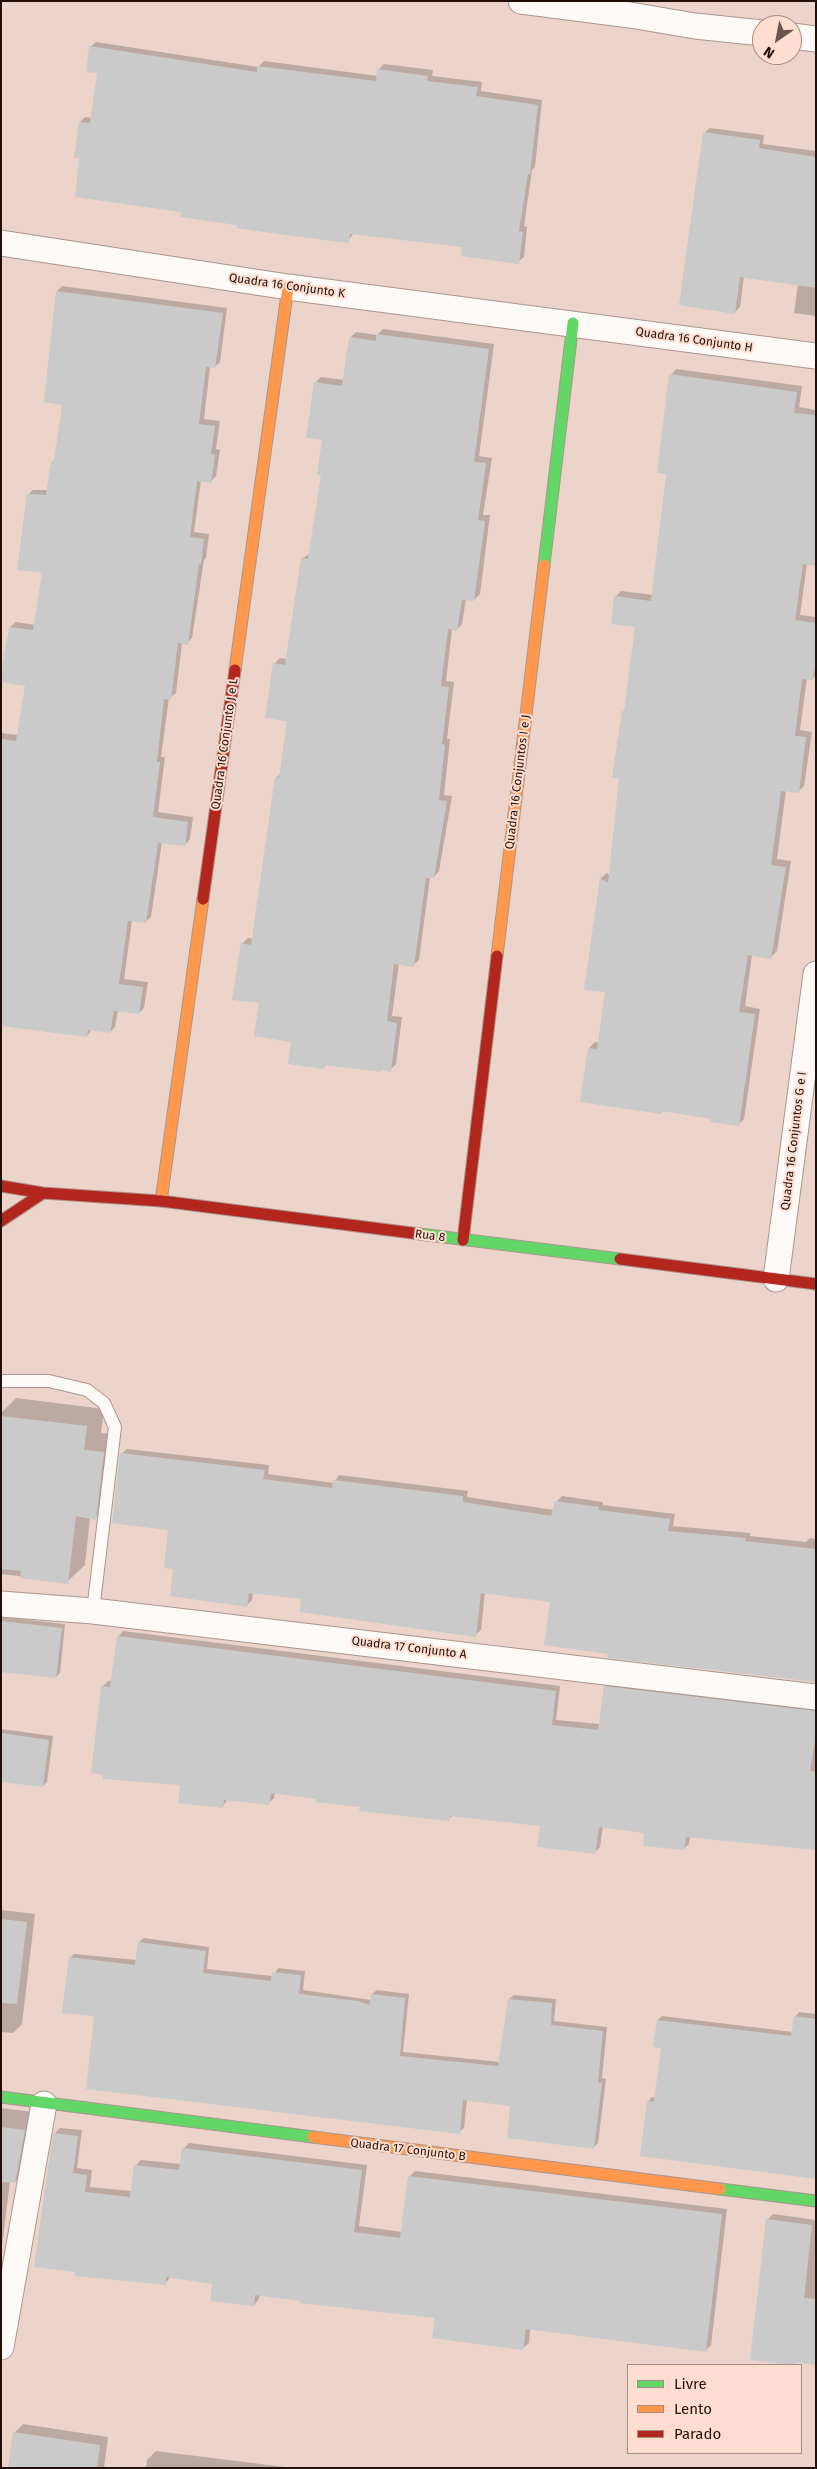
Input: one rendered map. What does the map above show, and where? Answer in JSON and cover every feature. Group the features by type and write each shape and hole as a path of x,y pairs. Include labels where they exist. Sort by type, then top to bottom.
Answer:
{"street":[{"path":"520,1 631,8 695,26 752,32"},
{"path":"802,37 816,38"},
{"name":"Quadra 16 Conjunto K","path":"1,243 288,287 573,323"},
{"name":"Quadra 16 Conjunto J e L","path":"161,1201 288,287"},
{"name":"Quadra 16 Conjunto H","path":"573,323 816,356"},
{"name":"Quadra 16 Conjuntos I e J","path":"463,1240 573,323"},
{"name":"Quadra 16 Conjuntos G e I","path":"776,1279 816,974"},
{"name":"Rua 8","path":"1,1186 43,1193 161,1201 816,1284"},
{"path":"1,1221 43,1193"},
{"name":"Quadra 17 Conjunto A","path":"1,1604 93,1610 816,1697"},
{"name":"Quadra 17 Conjunto B","path":"1,2097 44,2104 816,2201"},
{"path":"2,2346 44,2104"}],"lane":[{"path":"1,1381 6,1379 49,1381 88,1390 104,1403 115,1427 93,1610"}],"building":[{"path":"89,46 257,72 257,66 376,81 377,69 428,76 427,81 478,87 476,96 538,105 530,174 528,174 519,231 523,232 519,264 461,256 462,247 350,234 349,243 292,236 237,228 237,225 180,217 181,212 75,197 79,158 74,158 79,122 90,123 97,73 86,72"},
{"path":"703,132 760,140 759,148 816,157 816,288 740,277 735,314 679,305"},
{"path":"56,291 223,313 215,368 206,367 199,424 215,426 211,454 215,455 211,483 197,481 190,537 204,539 201,564 199,564 188,645 178,643 171,700 164,699 157,762 160,762 153,817 188,822 185,846 158,843 146,923 128,921 119,984 143,987 139,1014 114,1011 110,1033 88,1030 87,1037 1,1026 1,739 16,741 25,686 1,682 1,675 9,627 33,630 42,573 17,570 27,494 46,495 51,461 54,461 62,405 44,402"},
{"path":"376,334 489,349 474,462 486,463 478,520 485,521 474,601 462,600 457,631 448,629 441,686 449,687 442,744 445,745 439,800 447,801 434,878 426,878 414,967 394,964 387,1021 397,1023 391,1072 324,1065 324,1069 288,1064 291,1042 254,1036 259,1003 232,1000 241,943 251,945 275,777 279,778 287,721 265,718 273,663 285,665 301,558 308,559 321,475 317,475 322,440 306,438 314,382 342,386 349,337 376,341"},
{"path":"669,374 797,392 794,413 816,415 816,566 803,564 795,620 816,623 816,658 813,680 802,679 795,736 806,737 799,793 781,791 771,865 786,867 771,959 748,955 739,1012 755,1014 739,1126 710,1122 711,1119 662,1111 662,1114 580,1102 588,1048 597,1049 605,992 584,990 600,878 608,883 619,778 612,778 622,711 624,712 635,627 611,624 614,596 651,601 666,474 657,473"},
{"path":"1,1416 87,1426 84,1450 104,1452 96,1520 76,1516 68,1584 20,1578 21,1571 1,1569"},
{"path":"120,1453 265,1470 263,1479 332,1488 333,1480 463,1496 463,1502 551,1516 555,1501 599,1507 598,1510 670,1519 668,1531 746,1538 745,1541 816,1549 816,1682 607,1658 608,1654 544,1645 550,1602 481,1593 476,1637 300,1612 301,1599 249,1593 247,1607 170,1596 173,1569 164,1568 168,1530 112,1523"},
{"path":"1,1621 62,1628 56,1678 1,1672"},
{"path":"117,1636 556,1691 552,1725 598,1730 604,1686 816,1711 816,1735 810,1771 816,1772 816,1850 686,1837 684,1850 643,1846 644,1833 599,1827 595,1854 537,1847 540,1826 450,1816 449,1821 359,1811 360,1807 316,1802 316,1799 271,1793 269,1805 224,1800 223,1808 178,1803 180,1785 103,1779 103,1775 91,1773 101,1686 110,1687"},
{"path":"1,1733 49,1740 43,1787 1,1782"},
{"path":"1,1919 27,1922 17,2004 1,2003"},
{"path":"138,1942 206,1951 203,1973 271,1981 272,1972 301,1975 299,1994 358,2001 370,2005 371,1994 405,1998 400,2056 498,2066 508,1999 552,2003 551,2025 603,2031 598,2082 602,2083 594,2149 507,2138 510,2106 463,2100 460,2134 86,2089 94,2016 62,2013 69,1957 135,1965"},
{"path":"794,2016 816,2019 816,2179 640,2156 647,2101 654,2102 661,2048 653,2047 657,2020 791,2036"},
{"path":"1,2127 25,2130 15,2183 1,2182"},
{"path":"53,2133 78,2136 73,2173 87,2175 85,2192 130,2197 134,2165 179,2170 182,2148 362,2170 354,2232 400,2238 408,2176 722,2214 706,2352 526,2329 523,2350 432,2338 435,2318 300,2303 300,2301 255,2295 254,2306 210,2301 212,2284 166,2277 166,2285 75,2276 75,2272 34,2267"},
{"path":"766,2219 812,2225 804,2298 816,2299 816,2365 795,2362 795,2364 783,2364 750,2360"},
{"path":"13,2432 100,2445 97,2468 8,2468"}],"traffic: fast":[{"path":"544,565 573,323"},
{"path":"420,1234 620,1259"},
{"path":"1,2097 313,2137"},
{"path":"720,2189 816,2201"}],"traffic: slow":[{"path":"235,670 288,287"},
{"path":"497,956 544,565"},
{"path":"161,1201 203,899"},
{"path":"313,2137 720,2189"}],"traffic: jam":[{"path":"203,899 235,670"},
{"path":"463,1240 497,956"},
{"path":"1,1186 43,1193 161,1201 420,1234"},
{"path":"1,1221 43,1193"},
{"path":"620,1259 816,1284"}]}
